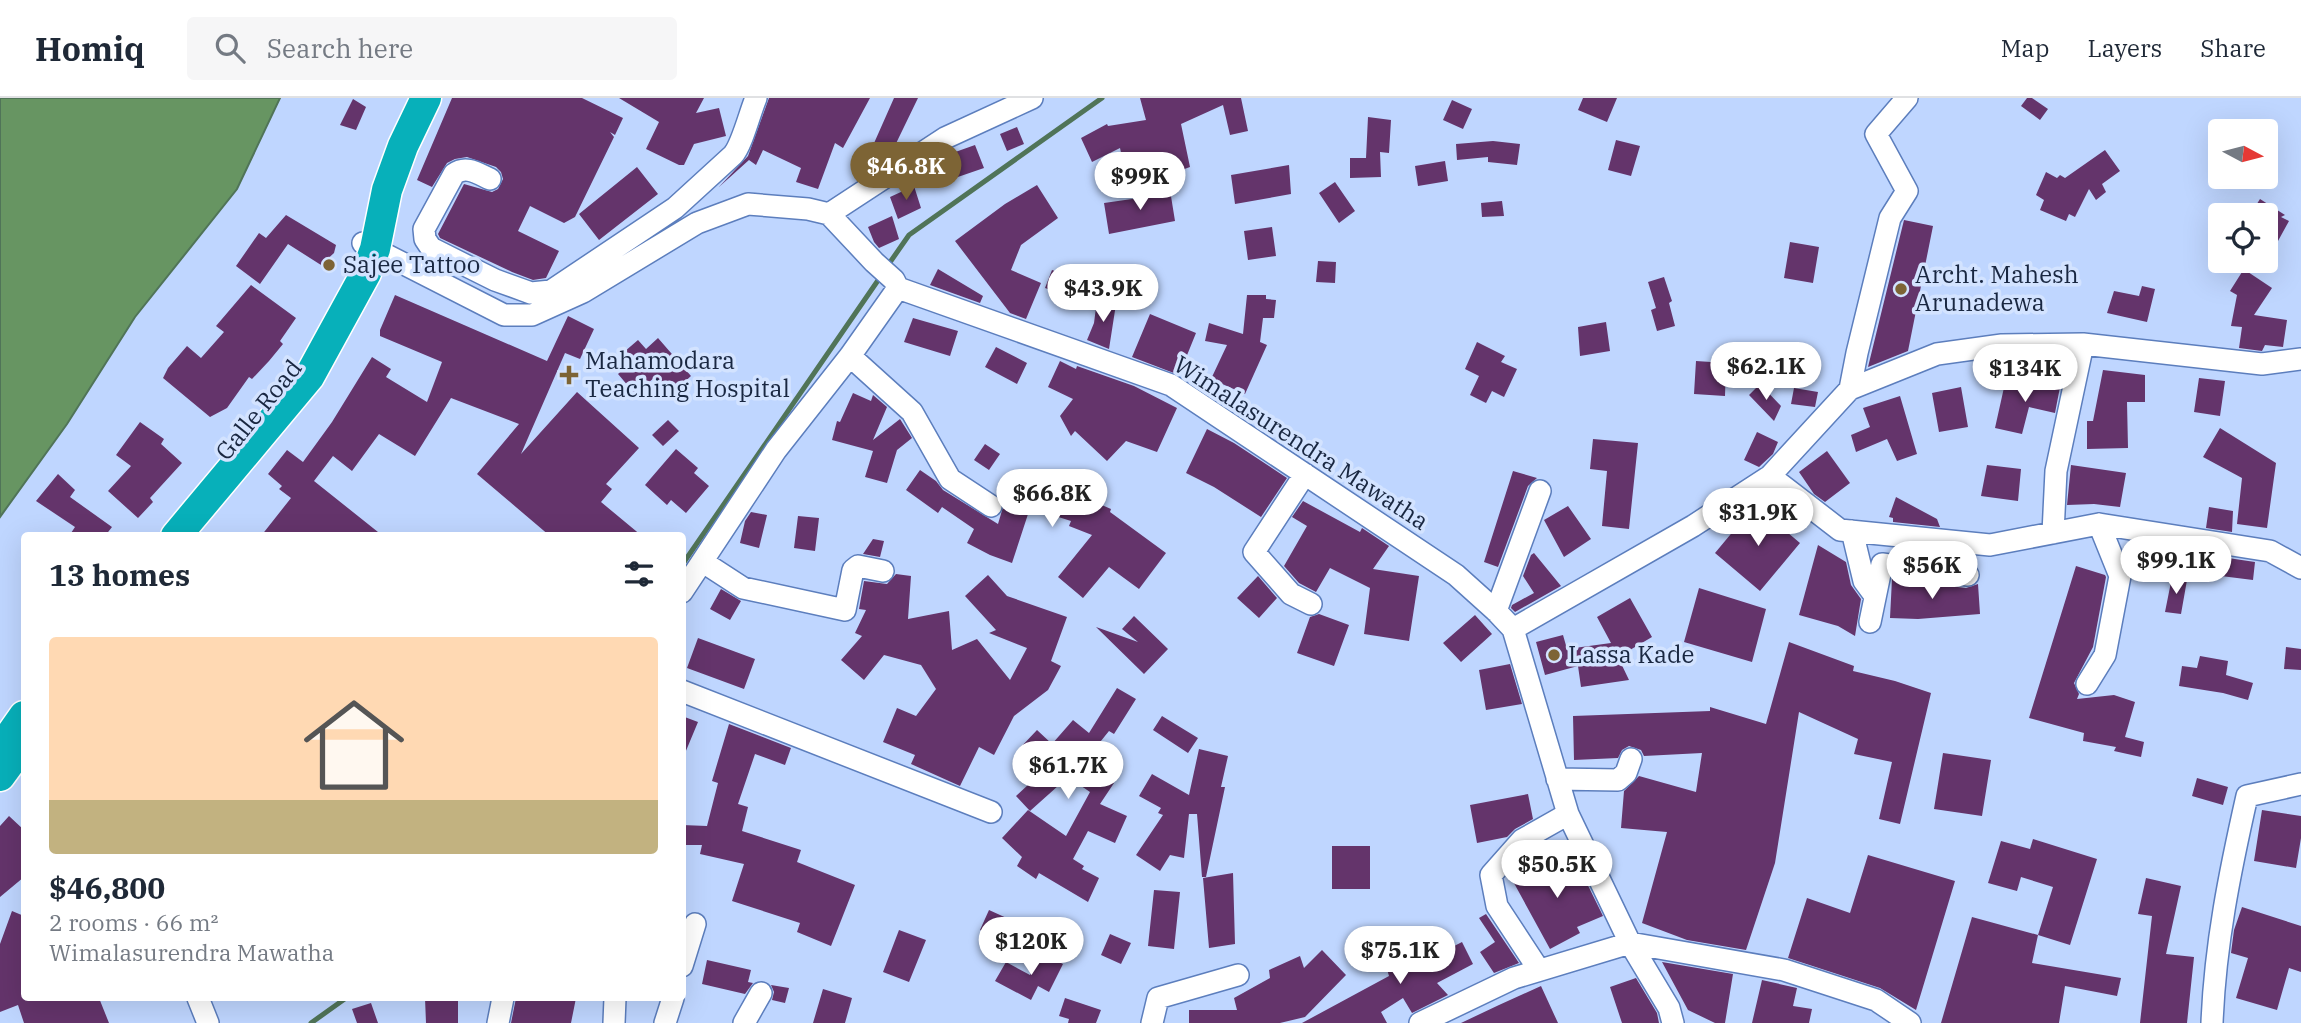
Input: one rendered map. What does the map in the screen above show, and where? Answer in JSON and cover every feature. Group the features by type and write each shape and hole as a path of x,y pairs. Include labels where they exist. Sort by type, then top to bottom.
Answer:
{"highway":[{"name":"Galle Road","path":"179,532 309,377 366,273 369,246 402,146 426,98"},
{"name":"Galle Road","path":"159,532 297,367 369,246"},
{"path":"0,750 21,720"},
{"path":"0,776 21,747"}],"street":[{"path":"490,179 469,169 459,170 454,174 424,229 425,239 431,248 495,280 531,293 551,291 676,208 739,148 756,98"},
{"path":"369,246 504,314 532,315 583,292 697,223 748,204 808,209 829,214 945,138 1032,98"},
{"path":"1850,388 1890,218 1906,191 1876,134 1907,98"},
{"name":"Wimalasurendra Mawatha","path":"829,214 896,284 1171,384 1456,575 1496,611 1513,628 1568,814 1630,943 1669,1008 1673,1023"},
{"path":"480,302 495,280"},
{"path":"686,586 776,450 850,356 896,284"},
{"path":"2053,533 2056,471 2083,344"},
{"path":"1513,628 1693,526 1770,476 1850,388 1937,354 2002,345 2083,344 2262,364 2301,359"},
{"path":"850,356 912,412 950,479 990,506"},
{"path":"1305,474 1254,552 1292,594 1311,604"},
{"path":"1770,476 1840,530 1990,545 2099,524 2270,551 2301,568"},
{"path":"1496,611 1540,491"},
{"path":"2087,684 2105,655 2120,576 2099,524"},
{"path":"1852,531 1864,581 1875,596"},
{"path":"703,562 743,588 845,610 853,570 858,566 883,571"},
{"path":"1870,622 1882,564 1968,575"},
{"path":"686,693 991,812"},
{"path":"1557,779 1618,780 1626,773 1631,759"},
{"path":"2212,1023 2214,978 2225,895 2246,796 2301,784"},
{"path":"1539,970 1497,906 1490,875 1521,840 1568,814"},
{"path":"686,953 695,924"},
{"path":"1420,1023 1514,978 1630,943 1784,970 1876,1000 1910,1023"},
{"path":"1152,1023 1158,998 1238,975"},
{"path":"744,1023 761,993"},
{"path":"199,1001 208,1023"},
{"path":"498,1023 502,1001"},
{"path":"614,1023 615,1001"},
{"path":"665,1023 672,1001"}],"shaded area":[{"path":"0,98 280,98 237,189 135,317 67,424 0,517"}],"building":[{"path":"452,98 582,98 623,118 615,135 610,132 614,137 575,217 564,223 530,206 518,231 559,251 546,278 533,280 440,238 438,234 464,184 492,192 498,189 503,179 496,167 467,157 447,163 432,187 417,180"},
{"path":"619,98 704,98 696,113 719,108 726,136 694,144 684,165 679,165 646,149 659,122"},
{"path":"769,98 870,98 843,148 835,143 818,189 796,182 801,168 763,150 756,165 749,160 719,187 748,156"},
{"path":"894,98 918,98 888,160 880,165 867,159"},
{"path":"1140,98 1241,98 1248,131 1230,135 1223,105 1181,124 1190,167 1157,179 1154,162 1125,171 1120,148 1092,162 1081,138 1107,124 1146,120"},
{"path":"1583,98 1617,98 1607,122 1578,110"},
{"path":"2027,98 2032,98 2048,109 2040,120 2021,106"},
{"path":"353,99 366,107 356,130 340,125"},
{"path":"1452,100 1472,109 1463,129 1443,120"},
{"path":"1368,117 1391,120 1389,153 1380,152 1381,177 1350,178 1350,158 1366,158"},
{"path":"1017,127 1024,144 1007,151 1000,134"},
{"path":"1616,140 1640,146 1631,176 1608,170"},
{"path":"1493,141 1520,144 1517,165 1488,162 1488,157 1457,160 1456,144"},
{"path":"975,145 984,168 952,179 944,156"},
{"path":"2105,150 2120,171 2102,184 2106,192 2096,200 2089,189 2075,217 2069,214 2066,221 2040,210 2044,200 2036,195 2046,172 2057,178 2060,175 2065,178"},
{"path":"1445,161 1448,181 1418,186 1415,166"},
{"path":"1289,165 1291,194 1235,204 1231,175"},
{"path":"637,167 658,194 599,240 579,214"},
{"path":"1335,182 1355,211 1339,223 1319,193"},
{"path":"1037,185 1058,218 1021,245 1011,270 1041,283 1026,319 1010,313 955,241 1005,204"},
{"path":"914,186 921,208 898,219 890,197"},
{"path":"1170,190 1175,221 1109,234 1104,203 1146,197"},
{"path":"1502,201 1504,216 1482,217 1481,203"},
{"path":"2278,211 2285,215 2281,217 2289,221 2278,241"},
{"path":"286,215 336,245 334,253 321,265 288,244 260,284 236,266 259,233 266,238"},
{"path":"892,216 899,239 879,248 868,227"},
{"name":"Archt. Mahesh Arunadewa","path":"1904,220 1933,226 1908,351 1868,367"},
{"path":"1272,227 1276,256 1248,260 1244,231"},
{"path":"1790,242 1819,247 1813,283 1784,278"},
{"path":"1318,261 1336,262 1335,283 1316,282"},
{"path":"938,269 983,296 980,303 930,285"},
{"path":"1052,270 1085,282 1078,299 1045,288"},
{"path":"2241,273 2250,273 2272,288 2254,315 2287,320 2283,347 2265,345 2262,351 2239,348 2242,327 2231,326 2237,295 2230,291"},
{"path":"1664,277 1672,301 1669,303 1675,326 1657,331 1651,310 1656,308 1648,282"},
{"path":"251,285 296,318 280,341 283,344 269,361 252,379 249,377 227,408 210,417 163,378 187,346 201,358 224,332 216,326"},
{"path":"2142,286 2155,289 2147,322 2107,313 2114,291 2139,296"},
{"path":"395,295 547,361 568,316 594,329 580,359 565,353 521,454 577,392 639,448 606,484 612,489 601,502 637,532 545,532 477,474 519,424 451,398 415,456 379,434 352,471 333,456 314,481 378,532 264,532 291,498 279,489 282,486 268,474 287,450 303,462 332,422 372,357 391,369 386,377 427,402 442,362 380,336"},
{"path":"1247,295 1266,295 1266,299 1276,300 1274,318 1263,318 1260,342 1267,345 1245,394 1211,379 1227,345 1205,341 1209,323 1243,334"},
{"path":"1097,300 1116,304 1109,349 1087,340 1094,323"},
{"path":"1150,314 1196,333 1179,375 1132,357"},
{"path":"913,318 958,331 950,356 904,342"},
{"path":"1606,322 1610,351 1580,356 1578,327"},
{"path":"658,338 691,376 670,395 655,377 635,394 618,374 632,361 624,352 638,340 646,349"},
{"path":"1477,342 1505,356 1501,362 1517,369 1504,397 1492,391 1486,403 1470,395 1479,376 1465,369"},
{"path":"996,347 1027,363 1017,384 985,367"},
{"path":"1060,361 1076,369 1077,366 1134,386 1177,408 1157,452 1126,441 1107,461 1075,431 1071,436 1060,416 1073,399 1048,387"},
{"path":"1696,361 1726,363 1725,396 1694,394"},
{"path":"2103,370 2145,375 2145,402 2127,402 2128,448 2087,449 2087,421 2093,421"},
{"path":"2199,378 2225,381 2220,416 2194,412"},
{"path":"2036,381 2060,387 2055,413 2029,407 2022,434 1995,428 2005,383 2034,389"},
{"path":"1760,384 1781,406 1774,421 1749,395"},
{"path":"1961,387 1968,427 1939,432 1932,393"},
{"path":"1794,388 1818,392 1815,407 1791,404"},
{"path":"853,393 871,401 873,395 887,407 873,440 900,419 912,438 897,450 887,483 865,477 873,451 832,440 837,421 840,422"},
{"path":"1900,396 1917,454 1897,461 1887,439 1856,452 1851,435 1870,427 1863,408"},
{"path":"668,420 679,431 663,446 652,435"},
{"path":"140,422 164,439 161,444 182,463 150,498 153,502 138,518 108,491 131,466 116,455"},
{"path":"2220,428 2276,463 2267,528 2237,524 2242,478 2203,457"},
{"path":"1207,429 1234,443 1287,478 1261,517 1186,473"},
{"path":"1757,432 1778,442 1773,454 1759,467 1744,460"},
{"path":"1593,439 1638,443 1629,529 1602,526 1607,471 1590,469"},
{"path":"985,444 1000,454 989,470 974,460"},
{"path":"676,449 698,468 694,473 709,486 686,513 671,500 667,505 645,485"},
{"path":"1827,451 1850,483 1825,502 1814,494 1799,472"},
{"path":"1987,465 2021,469 2018,501 1981,496"},
{"path":"2071,465 2126,473 2120,507 2067,505"},
{"path":"920,470 936,481 943,490 998,524 1006,497 998,491 1012,471 1022,478 1027,471 1048,486 1074,493 1111,509 1110,512 1166,553 1139,589 1109,567 1083,598 1058,577 1092,535 1069,526 1071,521 1030,508 1012,563 990,555 967,543 974,529 942,507 938,513 906,490"},
{"path":"1513,471 1537,478 1528,486 1498,567 1484,562"},
{"path":"58,474 75,490 70,497 112,527 108,532 72,532 75,527 36,501"},
{"path":"1896,497 1937,519 1940,527 1893,522 1893,518 1889,517"},
{"path":"1303,501 1360,532 1362,528 1389,546 1373,569 1419,576 1409,641 1364,634 1370,588 1330,568 1316,592 1299,583 1284,566 1307,526 1292,517"},
{"path":"1755,505 1800,543 1760,591 1715,553"},
{"path":"1568,506 1591,539 1564,557 1544,520"},
{"path":"2209,507 2233,511 2232,532 2206,528"},
{"path":"751,512 767,515 759,548 740,543 745,521"},
{"path":"798,516 819,518 815,551 794,548"},
{"path":"873,539 884,541 880,557 863,554"},
{"path":"1818,545 1846,562 1851,585 1861,599 1855,636 1838,626 1799,615"},
{"path":"1534,553 1561,586 1515,612 1511,608 1512,605 1534,593 1523,576"},
{"path":"2208,555 2255,562 2253,580 2205,574"},
{"path":"2076,566 2106,577 2093,647 2074,683 2079,694 2077,699 2114,695 2135,702 2125,737 2144,742 2141,757 2114,751 2116,747 2083,741 2084,733 2029,718"},
{"path":"896,574 911,576 908,619 949,611 952,650 977,639 1010,680 1027,648 989,633 996,630 965,596 988,575 1007,596 1067,617 1051,661 1061,666 1048,690 1014,716 994,755 979,747 960,786 911,764 915,755 883,742 897,708 916,716 936,689 921,665 884,655 864,680 841,660 862,636 855,633 866,610 859,609 864,581 887,584"},
{"path":"1258,576 1277,598 1259,618 1237,598"},
{"path":"2172,577 2187,580 2181,614 2165,612"},
{"path":"1892,579 1966,588 1978,584 1980,614 1918,619 1890,618"},
{"path":"1699,588 1766,609 1752,662 1684,642"},
{"path":"721,589 741,601 730,620 710,609"},
{"path":"1630,598 1652,637 1618,657 1629,680 1581,687 1578,666 1545,675 1536,642 1563,635 1567,649 1611,643 1597,617"},
{"path":"1319,614 1349,625 1334,666 1297,653 1310,617"},
{"path":"1475,615 1492,634 1461,662 1443,643"},
{"path":"1134,616 1168,649 1144,674 1096,627 1138,642 1122,629"},
{"path":"698,638 755,659 744,689 687,668"},
{"path":"1789,642 1854,666 1853,671 1931,693 1900,824 1879,819 1892,762 1854,754 1858,739 1799,712 1775,863 1746,950 1687,940 1642,923 1667,832 1621,828 1624,791 1639,776 1696,792 1702,753 1644,756 1641,750 1629,746 1622,750 1618,758 1574,760 1573,716 1710,711 1710,707 1766,724"},
{"path":"2286,647 2301,649 2301,670 2284,669"},
{"path":"2200,656 2228,661 2226,675 2253,683 2248,700 2179,686 2182,666 2197,668"},
{"path":"1510,664 1522,704 1486,710 1479,670"},
{"path":"1117,688 1136,699 1114,734 1109,731 1084,762 1114,783 1100,804 1127,816 1115,843 1088,831 1073,859 1084,866 1082,869 1099,878 1088,902 1039,873 1036,879 1017,866 1022,857 1002,838 1028,810 1066,836 1090,792 1068,777 1030,811 1016,796 1042,772 1019,749 1037,730 1052,744 1073,720 1089,733"},
{"path":"1162,716 1198,738 1188,753 1153,730"},
{"path":"686,718 698,722 686,751"},
{"path":"729,724 791,748 785,765 755,754 738,804 748,807 742,831 801,850 797,862 855,885 831,946 797,932 800,923 732,901 744,864 700,854 702,845 686,845 686,825 707,826 718,783 712,781"},
{"path":"1199,749 1228,756 1221,787 1225,787 1206,877 1202,877 1197,814 1189,814 1184,858 1170,855 1160,871 1136,855 1163,815 1158,813 1161,808 1139,796 1152,774 1189,795"},
{"path":"1943,753 1991,760 1982,816 1934,809"},
{"path":"2197,778 2228,787 2223,805 2192,796"},
{"path":"1528,794 1533,819 1507,837 1477,843 1470,805"},
{"path":"2262,810 2301,816 2301,838 2296,868 2254,861"},
{"path":"9,816 21,827 21,880 0,897 0,826"},
{"path":"2033,839 2097,859 2070,945 2038,935 2053,887 2021,877 2017,891 1988,883 2001,841 2030,849"},
{"path":"1332,846 1370,846 1370,889 1332,889"},
{"path":"1868,855 1955,881 1916,1010 1880,988 1788,958 1807,898 1850,913"},
{"path":"1574,857 1603,916 1577,927 1580,933 1550,949 1509,874 1526,862 1535,879"},
{"path":"1233,873 1235,944 1209,948 1203,878"},
{"path":"2146,878 2181,886 2166,954 2194,957 2187,1023 2140,1023 2152,916 2138,914"},
{"path":"1154,890 1180,892 1174,949 1148,946"},
{"path":"2242,907 2301,926 2301,972 2289,968 2277,1010 2236,998 2248,958 2231,953 2234,930"},
{"path":"989,910 1011,920 1001,940 980,930"},
{"path":"12,911 21,915 21,1001 100,1001 109,1023 24,1023 18,1005 0,1012 0,944"},
{"path":"1486,914 1519,963 1494,973 1480,952 1495,942 1479,918"},
{"path":"1972,917 2038,935 2032,963 2121,978 2117,996 2065,986 2059,1023 1941,1023"},
{"path":"899,930 926,940 909,982 883,972"},
{"path":"1110,934 1131,943 1121,964 1101,955"},
{"path":"1412,940 1425,961 1462,942 1473,964 1437,983 1448,995 1412,1013 1403,998 1381,1012 1387,1023 1302,1023 1389,976 1384,959"},
{"path":"1322,950 1346,975 1305,1017 1280,1023 1189,1023 1189,1010 1237,1010 1234,998 1270,978 1269,970 1300,956 1304,968"},
{"path":"1041,953 1063,964 1049,992 1038,986 1031,1000 995,981 1006,962 1030,975"},
{"path":"707,960 751,970 748,982 753,983 745,994 702,984"},
{"path":"1662,962 1733,974 1725,1023 1715,1023 1688,1010"},
{"path":"1636,978 1657,1013 1659,1023 1622,1023 1610,987"},
{"path":"1762,980 1797,988 1793,1006 1812,1009 1809,1023 1752,1023"},
{"path":"771,985 789,988 785,1003 772,1000 774,992"},
{"path":"1541,986 1558,1023 1461,1023 1499,1005"},
{"path":"823,989 852,998 845,1023 813,1023"},
{"path":"1065,998 1101,1010 1096,1023 1068,1023 1069,1019 1059,1016"},
{"path":"425,1001 458,1001 458,1023 426,1023"},
{"path":"515,1001 575,1001 571,1023 511,1023"},
{"path":"371,1003 378,1023 357,1023 352,1009"}],"waterway":[{"path":"886,268 909,235 1102,98"},
{"path":"686,559 881,276"},
{"path":"311,1023 342,1001"}],"place":[{"name":"Sajee Tattoo","path":"329,265"},
{"name":"Archt. Mahesh Arunadewa","path":"1901,289"},
{"name":"Mahamodara Teaching Hospital","path":"569,375"},
{"name":"Lassa Kade","path":"1554,655"}]}
